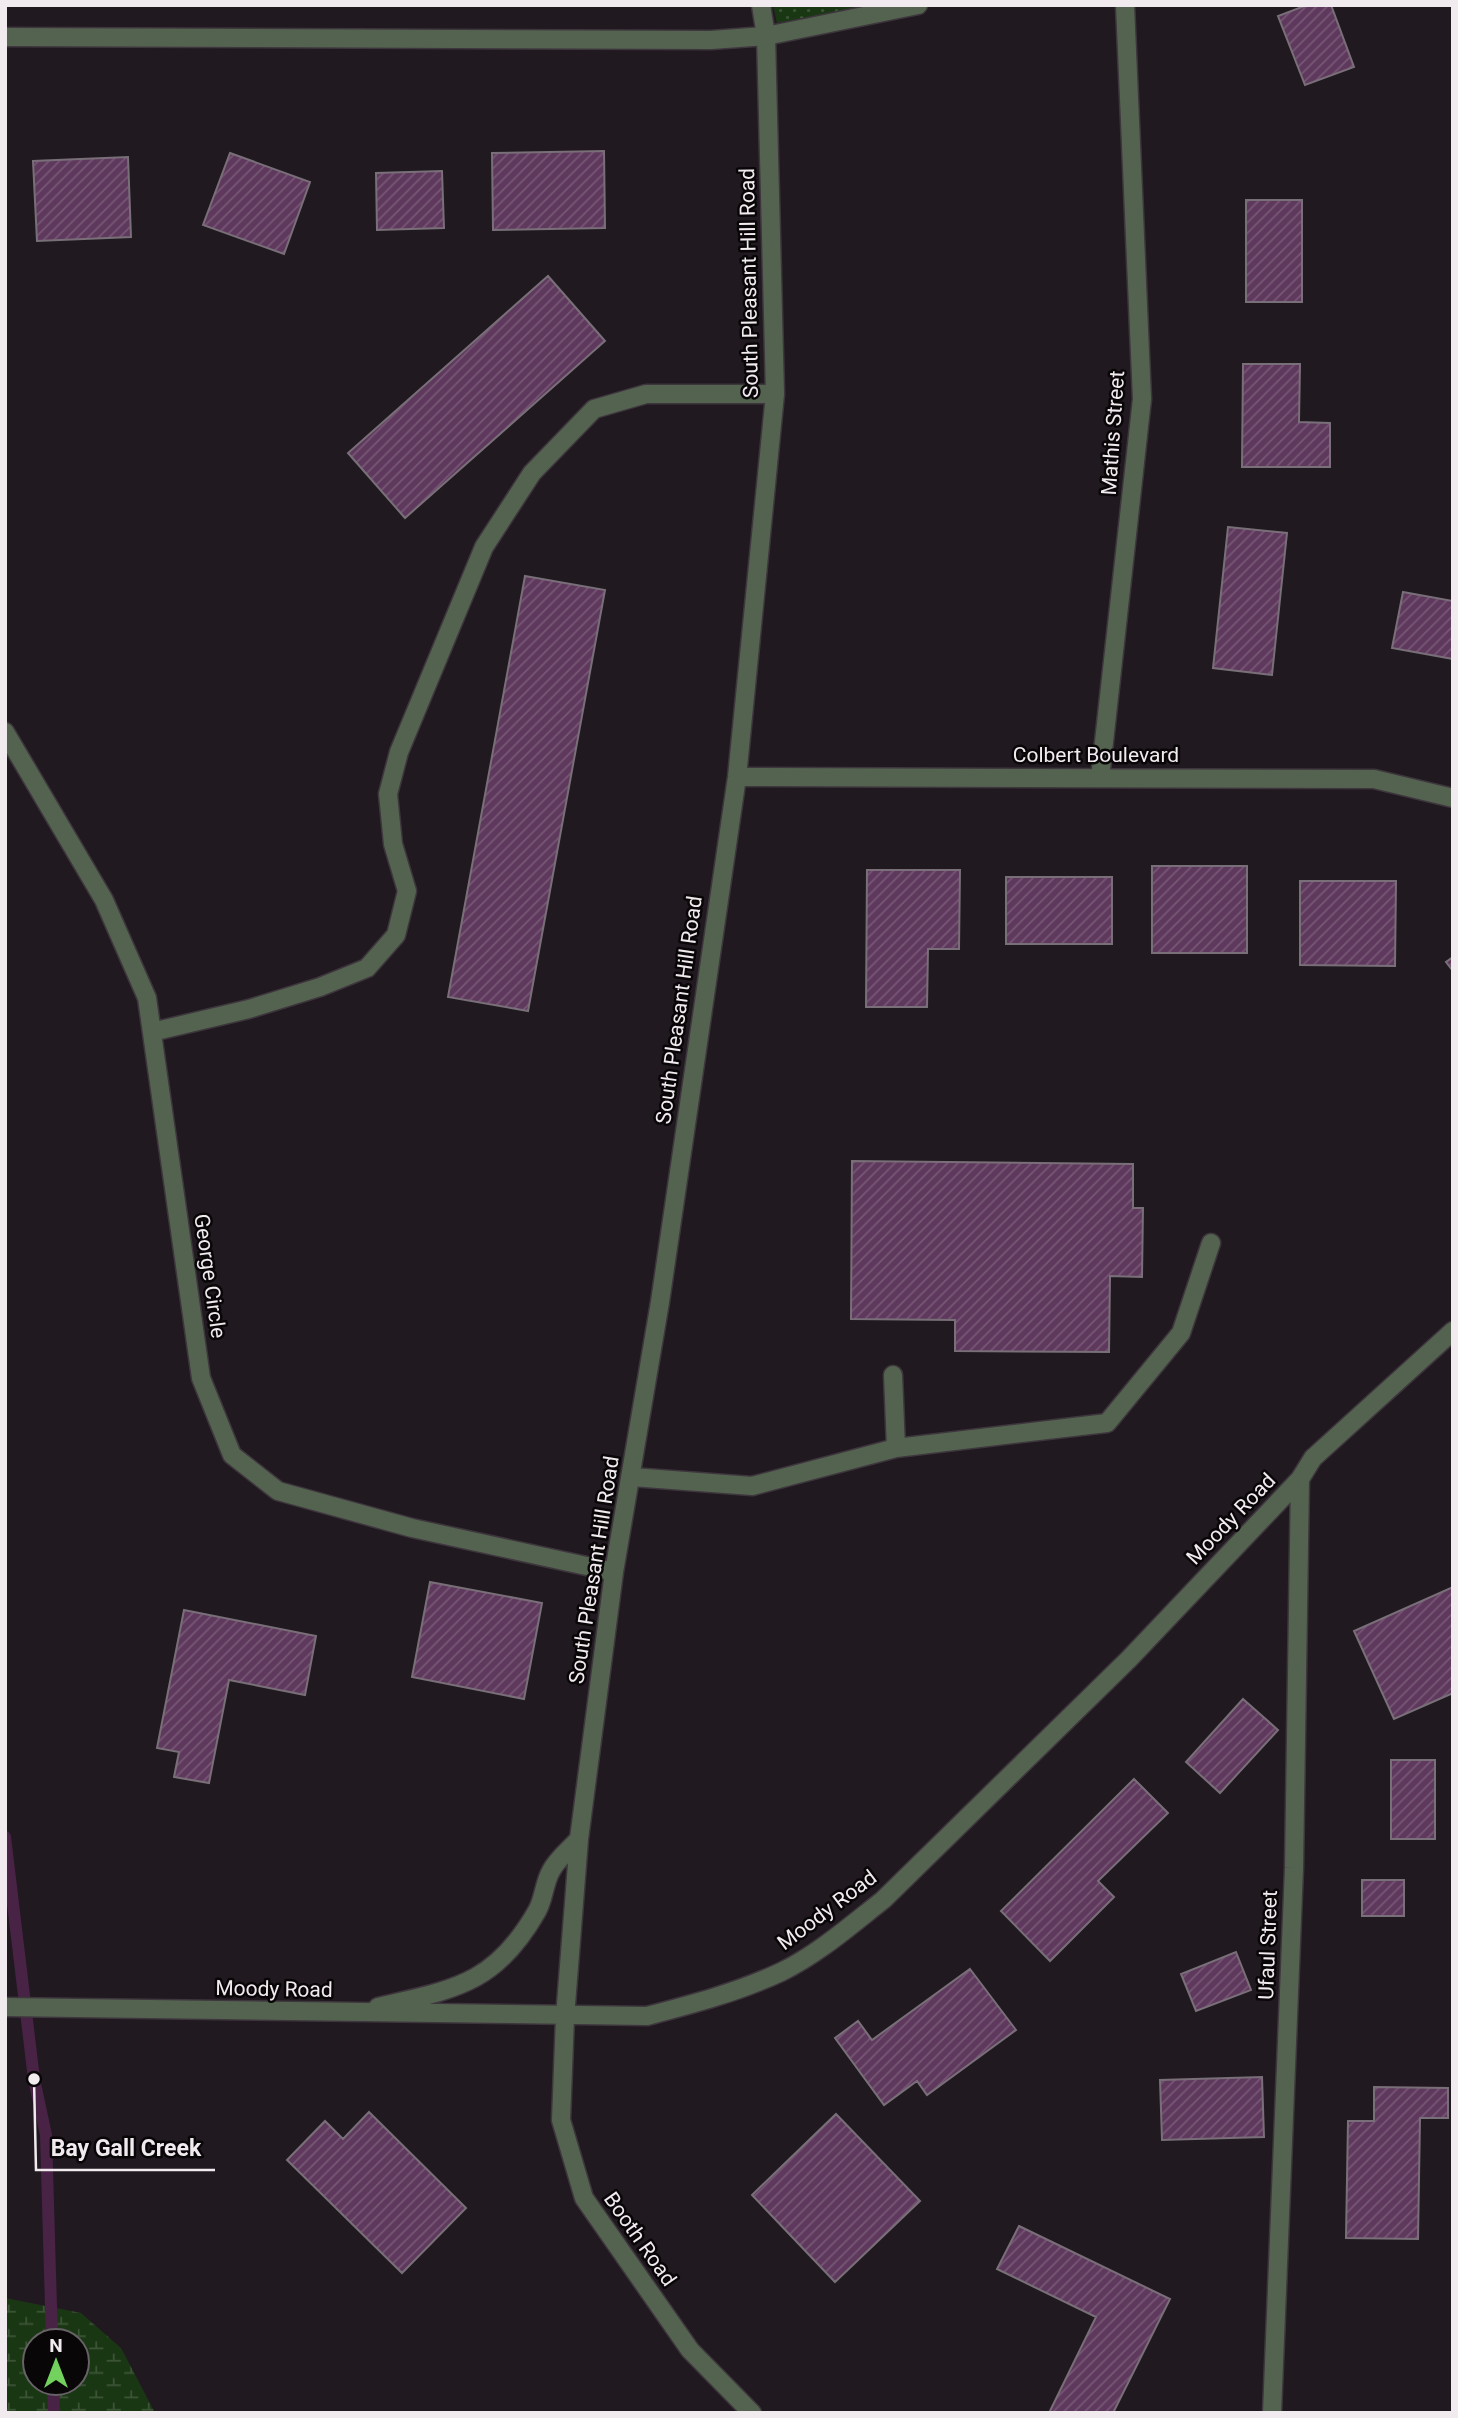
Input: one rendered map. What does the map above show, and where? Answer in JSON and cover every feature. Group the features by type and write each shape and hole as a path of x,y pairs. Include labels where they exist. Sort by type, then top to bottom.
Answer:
{"street":[{"name":"South Pleasant Hill Road","path":"565,2017 579,1839 614,1572 632,1477 737,777 775,394 766,36 761,5"},
{"path":"5,37 711,40 766,36 918,5"},
{"name":"Mathis Street","path":"1100,778 1142,399 1125,5"},
{"path":"152,1032 249,1009 367,968 396,935 407,891 393,844 388,794 399,752 484,547 532,473 594,410 646,394 775,394"},
{"name":"George Circle","path":"5,732 104,900 147,998 201,1378 232,1455 278,1491 412,1528 614,1572"},
{"name":"Colbert Boulevard","path":"737,777 1374,779 1453,798"},
{"path":"632,1477 752,1486 896,1448 1107,1423 1181,1333 1212,1243"},
{"name":"Moody Road","path":"5,2007 565,2017 647,2016 714,1999 783,1971 844,1932 883,1900 1129,1659 1300,1479 1313,1458 1453,1331"},
{"path":"893,1375 896,1448"},
{"name":"Ufaul Street","path":"1272,2413 1294,1868 1300,1479"},
{"path":"353,2013 458,1988 485,1974 528,1926 543,1901 550,1872 579,1839"},
{"name":"Booth Road","path":"565,2017 561,2120 584,2198 690,2350 752,2413"}],"green space":[{"path":"773,5 874,5 777,23"},
{"path":"5,2298 81,2313 121,2348 155,2413 5,2413"}],"building":[{"path":"1307,5 1331,5 1354,67 1305,85 1278,16"},
{"path":"604,151 605,228 493,230 492,153"},
{"path":"230,153 310,182 284,254 203,225"},
{"path":"128,157 131,237 37,241 33,161"},
{"path":"442,171 444,228 377,230 376,173"},
{"path":"1246,200 1302,200 1302,302 1246,302"},
{"path":"548,276 605,341 405,518 348,453"},
{"path":"1243,364 1300,364 1299,422 1330,423 1330,467 1242,467"},
{"path":"1228,527 1287,533 1272,675 1213,668"},
{"path":"525,576 605,590 528,1011 448,997"},
{"path":"1403,592 1453,601 1453,659 1392,648"},
{"path":"1152,866 1247,866 1247,953 1152,953"},
{"path":"867,870 960,870 959,949 928,949 927,1007 866,1007"},
{"path":"1006,877 1112,877 1112,944 1006,944"},
{"path":"1300,881 1396,881 1395,966 1300,965"},
{"path":"1453,957 1453,971 1446,962"},
{"path":"852,1161 1133,1164 1133,1208 1143,1208 1142,1277 1110,1276 1109,1352 955,1351 955,1320 851,1319"},
{"path":"430,1582 542,1603 524,1699 412,1677"},
{"path":"1453,1587 1453,1693 1394,1719 1354,1631"},
{"path":"184,1610 316,1636 305,1695 229,1680 209,1783 174,1777 179,1752 157,1748"},
{"path":"1243,1699 1278,1730 1220,1793 1186,1762"},
{"path":"1391,1760 1435,1760 1435,1839 1391,1839"},
{"path":"1134,1779 1168,1813 1098,1881 1114,1897 1050,1961 1001,1911"},
{"path":"1362,1880 1404,1880 1404,1916 1362,1916"},
{"path":"1236,1952 1251,1990 1196,2011 1181,1974"},
{"path":"970,1969 1016,2030 927,2095 917,2081 884,2105 835,2038 858,2021 872,2040"},
{"path":"1262,2077 1264,2137 1162,2140 1160,2080"},
{"path":"1374,2087 1448,2088 1448,2118 1420,2118 1418,2239 1346,2238 1348,2121 1374,2121"},
{"path":"369,2112 466,2208 402,2273 287,2160 325,2121 343,2139"},
{"path":"836,2114 920,2201 835,2282 752,2195"},
{"path":"1019,2226 1170,2299 1113,2413 1049,2413 1096,2317 997,2269"}],"waterway":[{"path":"5,1837 34,2079 46,2135 52,2327"},
{"path":"53,2397 54,2413"}],"place":[{"name":"Bay Gall Creek","path":"34,2079"}]}
